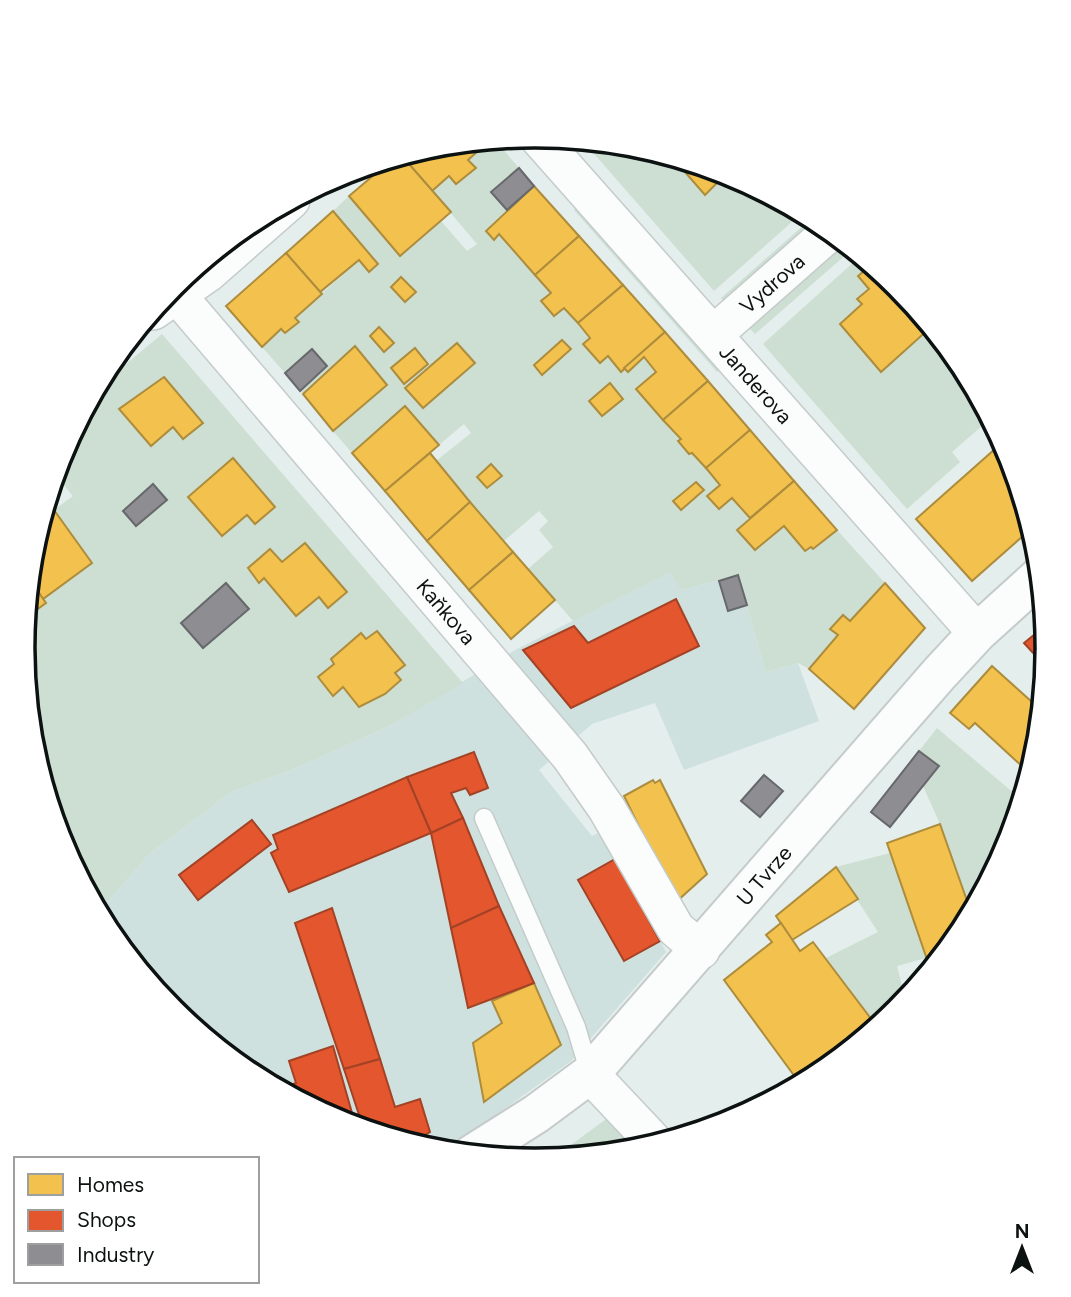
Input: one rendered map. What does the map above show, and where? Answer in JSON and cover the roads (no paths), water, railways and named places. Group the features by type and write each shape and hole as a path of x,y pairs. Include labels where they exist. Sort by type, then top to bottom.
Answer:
{"main road":[{"name":"U Tvrze","path":"485,1146 536,1114 590,1074 976,633 1032,583"}],"street":[{"name":"Janderova","path":"548,148 976,633"},
{"name":"Vydrova","path":"714,334 823,238"},
{"path":"198,279 243,242"},
{"name":"Kaňkova","path":"173,304 570,756 607,809 676,929 701,950"},
{"path":"590,1074 648,1136"}],"lane":[{"path":"484,818 576,1027 590,1074"}]}
